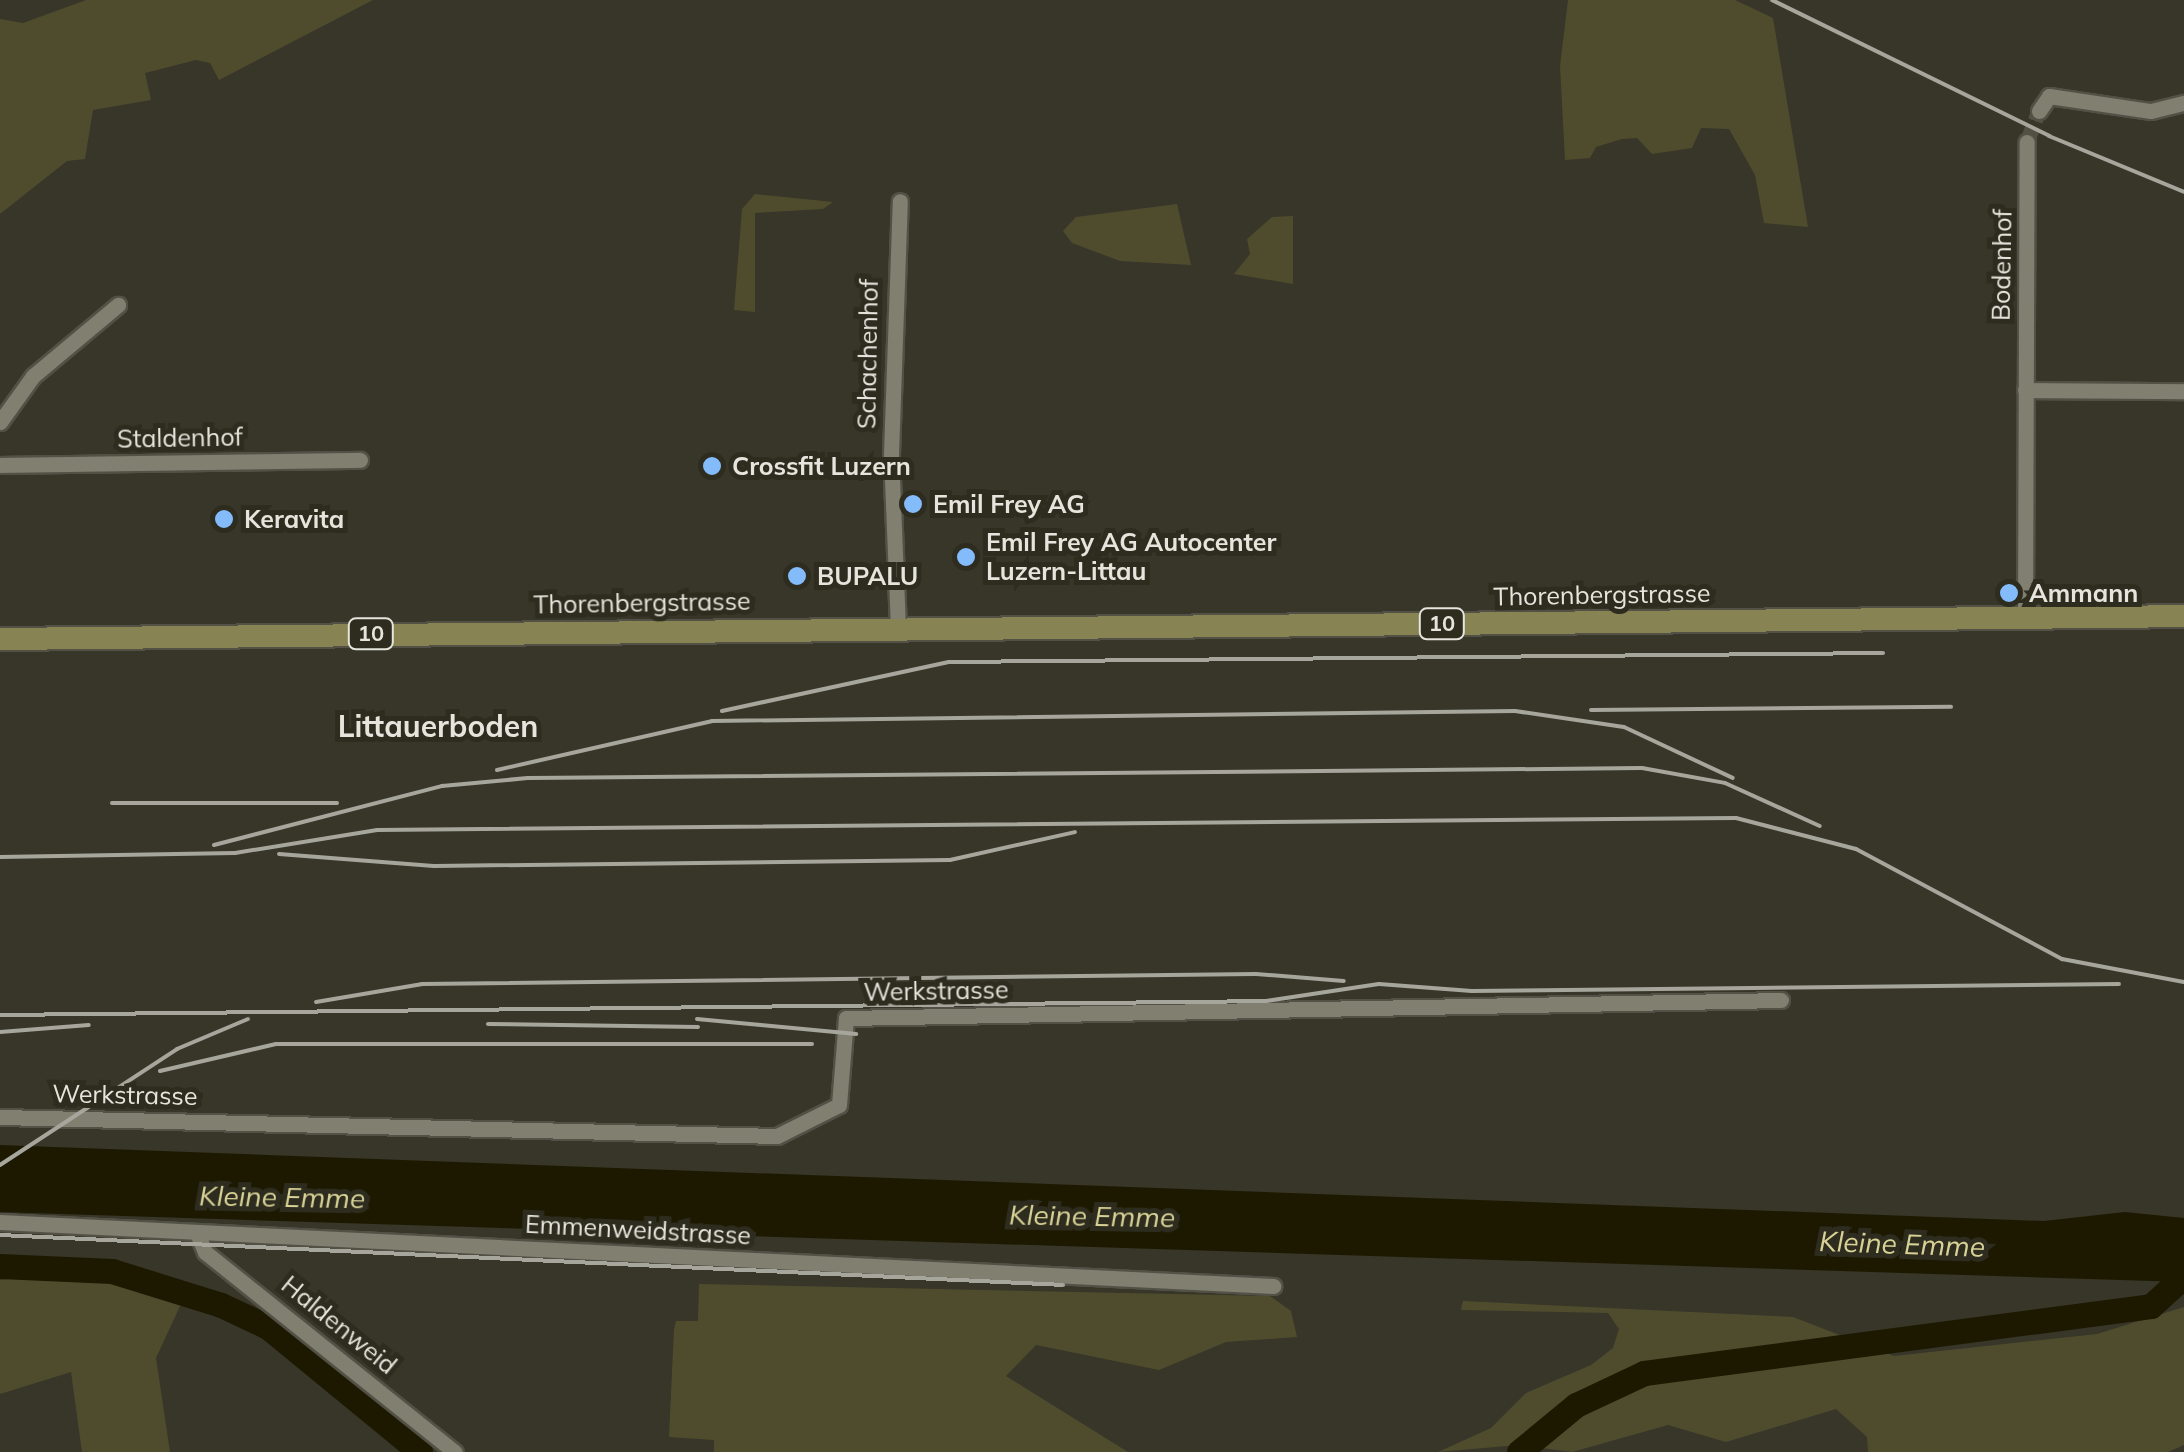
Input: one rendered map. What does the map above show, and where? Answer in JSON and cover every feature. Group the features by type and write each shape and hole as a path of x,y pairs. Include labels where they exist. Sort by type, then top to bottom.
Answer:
{"main road":[{"name":"Thorenbergstrasse","path":"0,638 2184,616"}],"street":[{"path":"2039,111 2049,96 2150,111 2184,104"},
{"name":"Bodenhof","path":"2025,618 2027,142"},
{"name":"Schachenhof","path":"898,628 891,437 900,201"},
{"path":"0,422 33,376 118,305"},
{"path":"2025,390 2184,391"},
{"name":"Staldenhof","path":"0,465 360,460"},
{"name":"Werkstrasse","path":"0,1118 777,1136 839,1105 846,1018 1781,1000"},
{"name":"Emmenweidstrasse","path":"0,1222 1273,1286"},
{"name":"Haldenweid","path":"198,1233 206,1252 455,1452"}],"shaded area":[{"path":"86,0 373,0 219,80 210,63 196,60 145,73 151,100 93,110 85,159 67,161 0,214 0,19 23,23"},
{"path":"1568,0 1735,0 1773,18 1808,227 1764,223 1755,175 1729,129 1701,128 1692,148 1652,154 1637,138 1622,139 1596,147 1590,158 1565,160 1560,66"},
{"path":"755,194 833,202 823,209 755,213 755,312 734,310 742,209"},
{"path":"1177,204 1191,265 1120,261 1072,243 1063,231 1076,217"},
{"path":"1293,216 1293,284 1234,274 1250,254 1247,239 1272,217"},
{"path":"68,1272 181,1304 156,1358 170,1452 82,1452 71,1372 0,1394 0,1280"},
{"path":"699,1284 1270,1296 1291,1311 1297,1337 1226,1342 1159,1370 1036,1345 1006,1376 1128,1452 714,1452 714,1440 669,1437 674,1329 676,1321 698,1321"},
{"path":"1463,1301 1793,1317 1894,1356 2097,1334 2184,1307 2184,1445 2168,1452 1868,1452 1867,1437 1836,1409 1726,1442 1668,1425 1572,1452 1518,1445 1438,1452 1491,1428 1526,1393 1591,1365 1613,1348 1619,1329 1608,1313 1461,1310"}],"water":[{"name":"Kleine Emme","path":"0,1145 2044,1221 2125,1212 2184,1218 2184,1282 0,1212"}],"waterway":[{"path":"0,1266 112,1271 221,1305 268,1327 420,1452"},
{"path":"1519,1452 1576,1405 1644,1373 2151,1306 2184,1276"}],"tunnel":[{"path":"2027,142 2039,111"}],"railway":[{"path":"1772,0 2049,136 2184,192"},
{"path":"722,711 949,662 1883,653"},
{"path":"1591,710 1951,707"},
{"path":"497,770 712,721 1515,711 1624,727 1733,778"},
{"path":"214,845 442,786 528,778 1642,768 1725,783 1820,826"},
{"path":"112,803 337,803"},
{"path":"0,857 235,853 377,830 1736,818 1856,849 2062,959 2184,982"},
{"path":"279,854 434,866 950,860 1075,832"},
{"path":"316,1002 422,984 1256,974 1344,981"},
{"path":"0,1015 1266,1001 1379,984 1472,991 2119,984"},
{"path":"0,1165 177,1049 248,1019"},
{"path":"697,1019 856,1034"},
{"path":"488,1024 698,1027"},
{"path":"0,1032 89,1025"},
{"path":"160,1071 276,1044 812,1044"},
{"path":"0,1235 1063,1285"}],"place":[{"name":"Crossfit Luzern","path":"712,466"},
{"name":"Emil Frey AG","path":"913,504"},
{"name":"Keravita","path":"224,519"},
{"name":"Emil Frey AG Autocenter Luzern-Littau","path":"966,557"},
{"name":"BUPALU","path":"797,576"},
{"name":"Ammann","path":"2009,593"}],"district":[{"name":"Littauerboden","path":"438,726"}]}
